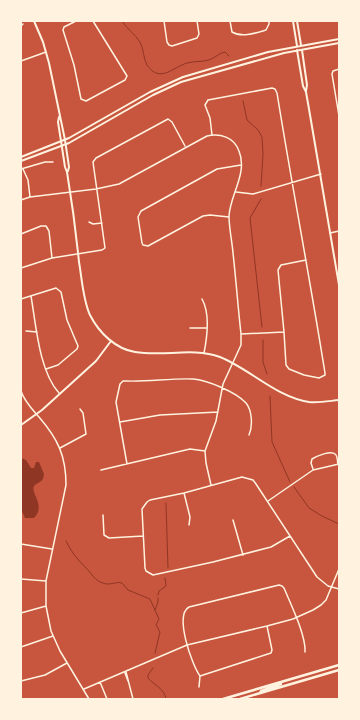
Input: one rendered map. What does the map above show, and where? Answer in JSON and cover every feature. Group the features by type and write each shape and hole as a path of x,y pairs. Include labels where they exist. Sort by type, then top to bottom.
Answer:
{"main road":[{"path":"34,21 46,52 59,116 62,122 69,167 67,172"},
{"path":"293,21 303,86 306,92 321,174 339,285"},
{"path":"297,21 302,45 307,85 306,92"},
{"path":"21,157 65,140 172,81 236,61 297,46 339,39"},
{"path":"21,161 62,146 153,95 181,82 263,58 302,49 339,43"},
{"path":"59,116 58,122 87,308 98,328 112,341 126,350 140,353 204,353 219,357 294,398 314,402 339,400"},
{"path":"21,424 36,414 60,394 100,357 112,341"},
{"path":"223,699 339,665"},
{"path":"240,699 339,670"},
{"path":"260,693 261,691 281,684 270,685"}],"street":[{"path":"76,21 67,24 63,30 69,47 81,99 86,101 125,80 127,76 93,21"},
{"path":"164,21 167,42 172,46 197,38 199,34 197,21"},
{"path":"230,21 232,32 246,35 266,30 269,21"},
{"path":"21,62 46,52"},
{"path":"339,69 333,71 332,74 339,116"},
{"path":"212,135 210,118 204,105 208,100 272,88 275,90 277,93 306,260 325,375 319,378 304,375 290,369 286,365 278,270 281,266 306,260"},
{"path":"21,268 52,258 104,250 102,223 93,162 96,158 168,118 172,122 186,147"},
{"path":"21,200 30,197 96,189 119,184 203,138 212,135 221,135 232,141 240,152 241,165 236,192 229,216 241,345 222,388 218,412 205,451 211,485"},
{"path":"30,197 28,180 22,169 45,162 53,162"},
{"path":"229,216 204,216 148,246 143,245 142,243 138,217 141,211 217,169 241,165"},
{"path":"236,192 248,195 263,192 321,174"},
{"path":"89,222 93,224 102,223"},
{"path":"21,234 41,226 46,226 49,231 52,258"},
{"path":"330,233 339,231"},
{"path":"21,299 56,288 61,292 67,320 78,346 77,349 58,365 46,370"},
{"path":"31,296 37,332 46,370 53,386 60,394"},
{"path":"202,299 205,304 207,328 204,353"},
{"path":"190,328 207,328"},
{"path":"26,330 37,332"},
{"path":"241,334 284,332"},
{"path":"127,464 116,402 122,381 194,379 207,381 242,400 249,407 251,430 248,435"},
{"path":"21,391 25,400 51,431 60,448 66,470 66,485 46,581 46,606 53,636 60,651 89,699"},
{"path":"60,448 86,434 83,413 80,409"},
{"path":"120,422 160,415 218,412"},
{"path":"101,470 190,449 205,451"},
{"path":"268,501 313,470 338,464 337,456 331,452 312,459 311,463 313,470"},
{"path":"290,536 271,547 156,576 146,571 145,568 142,509 147,502 211,485 242,477 253,480 268,501 317,577 331,587 339,589"},
{"path":"184,493 190,517 189,525"},
{"path":"103,515 104,535 106,537 143,536"},
{"path":"233,520 243,555"},
{"path":"21,544 52,549"},
{"path":"84,690 187,645 267,626 313,610 321,605 328,596 339,569"},
{"path":"21,579 46,581"},
{"path":"199,687 200,676 187,645 183,624 185,609 189,606 279,585 282,586 296,617 306,646 305,652"},
{"path":"21,613 46,606"},
{"path":"200,676 271,653 272,650 267,626"},
{"path":"21,647 53,636"},
{"path":"21,681 45,675 68,663"},
{"path":"125,672 130,684 133,699"},
{"path":"100,682 107,699"}],"shaded area":[{"path":"21,458 26,460 31,468 34,468 36,462 39,462 44,474 43,479 33,488 39,508 34,518 25,518 21,509"}],"waterway":[{"path":"122,21 140,42 147,65 152,71 157,73 167,73 187,63 209,60 225,52 229,56"},
{"path":"243,101 247,120 258,130 262,137 263,154 261,186"},
{"path":"261,199 250,218 262,327"},
{"path":"263,340 263,362 267,374"},
{"path":"270,396 272,442 290,482"},
{"path":"294,487 309,508 339,524"},
{"path":"166,503 168,568"},
{"path":"66,541 75,556 98,581 106,584 122,583 128,590 150,599 159,619 156,625 160,632 155,653"},
{"path":"158,595 159,591 166,586 165,578"},
{"path":"155,610 158,598"},
{"path":"153,668 148,675 148,678 164,692 166,699"}]}
